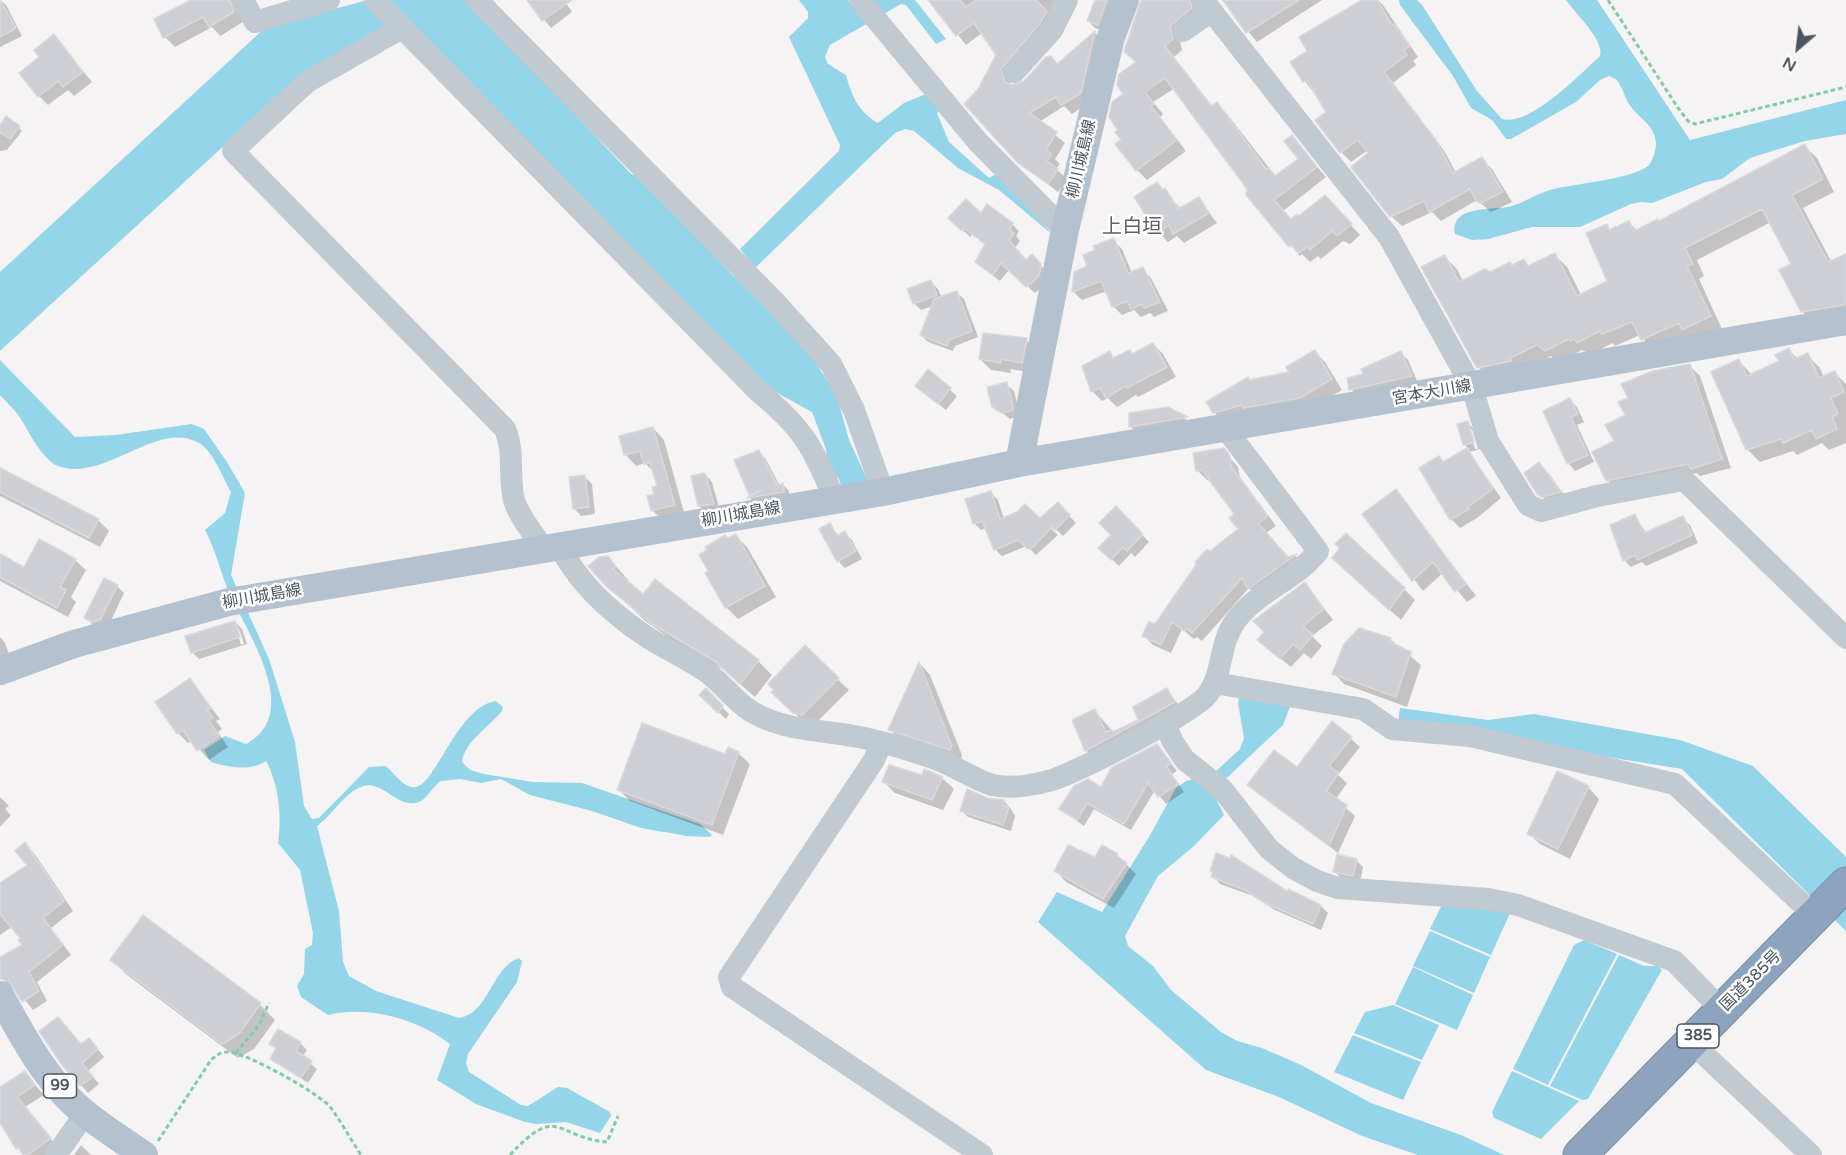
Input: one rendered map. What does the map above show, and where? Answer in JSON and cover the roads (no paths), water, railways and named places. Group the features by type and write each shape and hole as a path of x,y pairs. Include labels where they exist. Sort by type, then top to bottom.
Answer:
{"highway":[{"name":"国道385号","path":"1580,1155 1846,884"}],"main road":[{"name":"柳川城島線","path":"0,672 74,644 230,602 880,492 1018,463 1065,230 1111,37 1125,0"},
{"name":"宮本大川線","path":"1018,463 1472,387 1846,321"},
{"name":"99","path":"0,995 19,1031 47,1073 85,1114 150,1150"}],"street":[{"path":"243,0 255,22 329,0"},
{"path":"375,0 759,392 792,420 814,451 834,499"},
{"path":"477,0 772,299 831,364 854,410 880,492"},
{"path":"860,0 978,142 1065,230"},
{"path":"1014,72 1052,30 1067,0"},
{"path":"1183,31 1208,6 1389,237 1472,387 1488,441 1528,505 1541,511 1597,496 1684,480 1846,638"},
{"path":"402,28 307,82 233,151 505,429 512,443 511,483 515,502 552,548 599,598 642,633 706,672 753,713 805,729 881,743 937,760 991,784 1009,787 1053,780 1165,724 1207,696 1215,682 1224,640 1237,620 1257,598 1307,565 1318,551 1226,429"},
{"path":"1215,682 1363,709 1392,729 1470,736 1675,784 1815,916"},
{"path":"1165,724 1185,760 1223,790 1269,849 1293,868 1317,881 1338,888 1488,898 1518,905 1674,962 1722,1010"},
{"path":"881,743 874,760 729,977 730,982 732,987 982,1155"},
{"path":"1692,1043 1811,1155"},
{"path":"56,1155 85,1114"}],"water":[{"path":"389,0 468,0 632,175 637,171 734,277 736,275 800,338 837,396 849,440 868,481 841,486 839,479 827,466 826,449 812,412 772,390"},
{"path":"799,0 848,0 854,7 863,0 915,0 946,39 936,44 906,5 901,4 830,45 825,57 828,64 846,75 857,103 865,114 878,123 904,103 926,94 941,109 937,113 949,142 989,178 998,173 1054,236 999,190 958,168 914,131 905,129 895,133 755,268 740,249 839,151 840,145 789,37 808,18 808,12"},
{"path":"1399,0 1417,0 1422,5 1477,91 1502,119 1513,119 1540,108 1600,56 1594,35 1566,0 1597,0 1690,140 1846,100 1846,134 1805,141 1750,158 1722,179 1706,182 1652,203 1631,204 1580,227 1532,227 1488,239 1472,240 1455,234 1455,224 1466,213 1512,206 1550,190 1616,178 1640,171 1648,166 1652,159 1656,147 1655,138 1650,127 1629,104 1617,80 1609,76 1600,80 1576,102 1511,139 1506,139 1492,120 1471,108 1453,76 1400,5"},
{"path":"364,1 385,22 383,30 298,78 0,351 0,272 266,27"},
{"path":"0,360 75,437 116,435 192,424 204,429 227,462 245,493 231,575 269,659 295,742 304,806 312,819 319,818 369,767 386,766 407,786 416,787 424,783 470,716 482,706 496,701 503,707 502,711 472,741 464,755 462,762 470,770 533,782 582,783 700,824 712,835 710,837 687,836 641,828 592,811 530,795 501,779 481,783 460,779 441,781 424,799 413,803 399,800 378,787 364,786 345,798 317,826 339,911 343,962 349,976 376,991 459,1018 469,1015 477,1008 502,970 519,958 522,961 517,982 468,1054 466,1063 469,1072 521,1105 528,1106 558,1087 567,1088 610,1112 611,1116 600,1133 566,1122 537,1124 525,1122 476,1104 437,1080 450,1044 437,1035 392,1016 359,1012 328,1015 301,997 297,986 304,974 305,949 312,945 313,933 300,870 278,843 280,822 274,780 266,761 253,766 232,767 211,762 204,750 225,736 246,744 263,730 270,712 271,692 266,670 228,590 205,530 225,513 231,492 209,452 199,443 183,438 166,439 148,444 94,466 76,469 58,466 51,462 34,442 16,412 0,395"},
{"path":"1239,696 1291,704 1283,725 1216,788 1215,797 1224,815 1194,846 1158,876 1125,936 1128,946 1153,966 1171,990 1221,1032 1237,1041 1262,1048 1301,1065 1371,1103 1461,1135 1504,1155 1418,1155 1362,1136 1279,1097 1206,1070 1038,922 1057,892 1102,912 1149,837 1176,788 1186,781 1213,774 1240,749 1244,738 1238,703"},
{"path":"1400,708 1488,720 1534,714 1680,740 1753,766 1846,857 1846,931 1682,769 1398,723"},
{"path":"1443,903 1511,911 1491,955 1430,929"},
{"path":"1430,931 1490,957 1474,993 1413,966"},
{"path":"1584,940 1617,954 1548,1085 1513,1069 1574,945"},
{"path":"1619,955 1644,966 1658,966 1662,970 1588,1099 1583,1100 1550,1086"},
{"path":"1413,967 1473,995 1457,1030 1395,1004"},
{"path":"1393,1005 1439,1025 1422,1060 1354,1033 1365,1012"},
{"path":"1353,1035 1421,1062 1403,1100 1334,1072"},
{"path":"1512,1071 1579,1101 1541,1139 1494,1118 1492,1112"}],"district":[{"name":"上白垣","path":"1132,228"}]}
